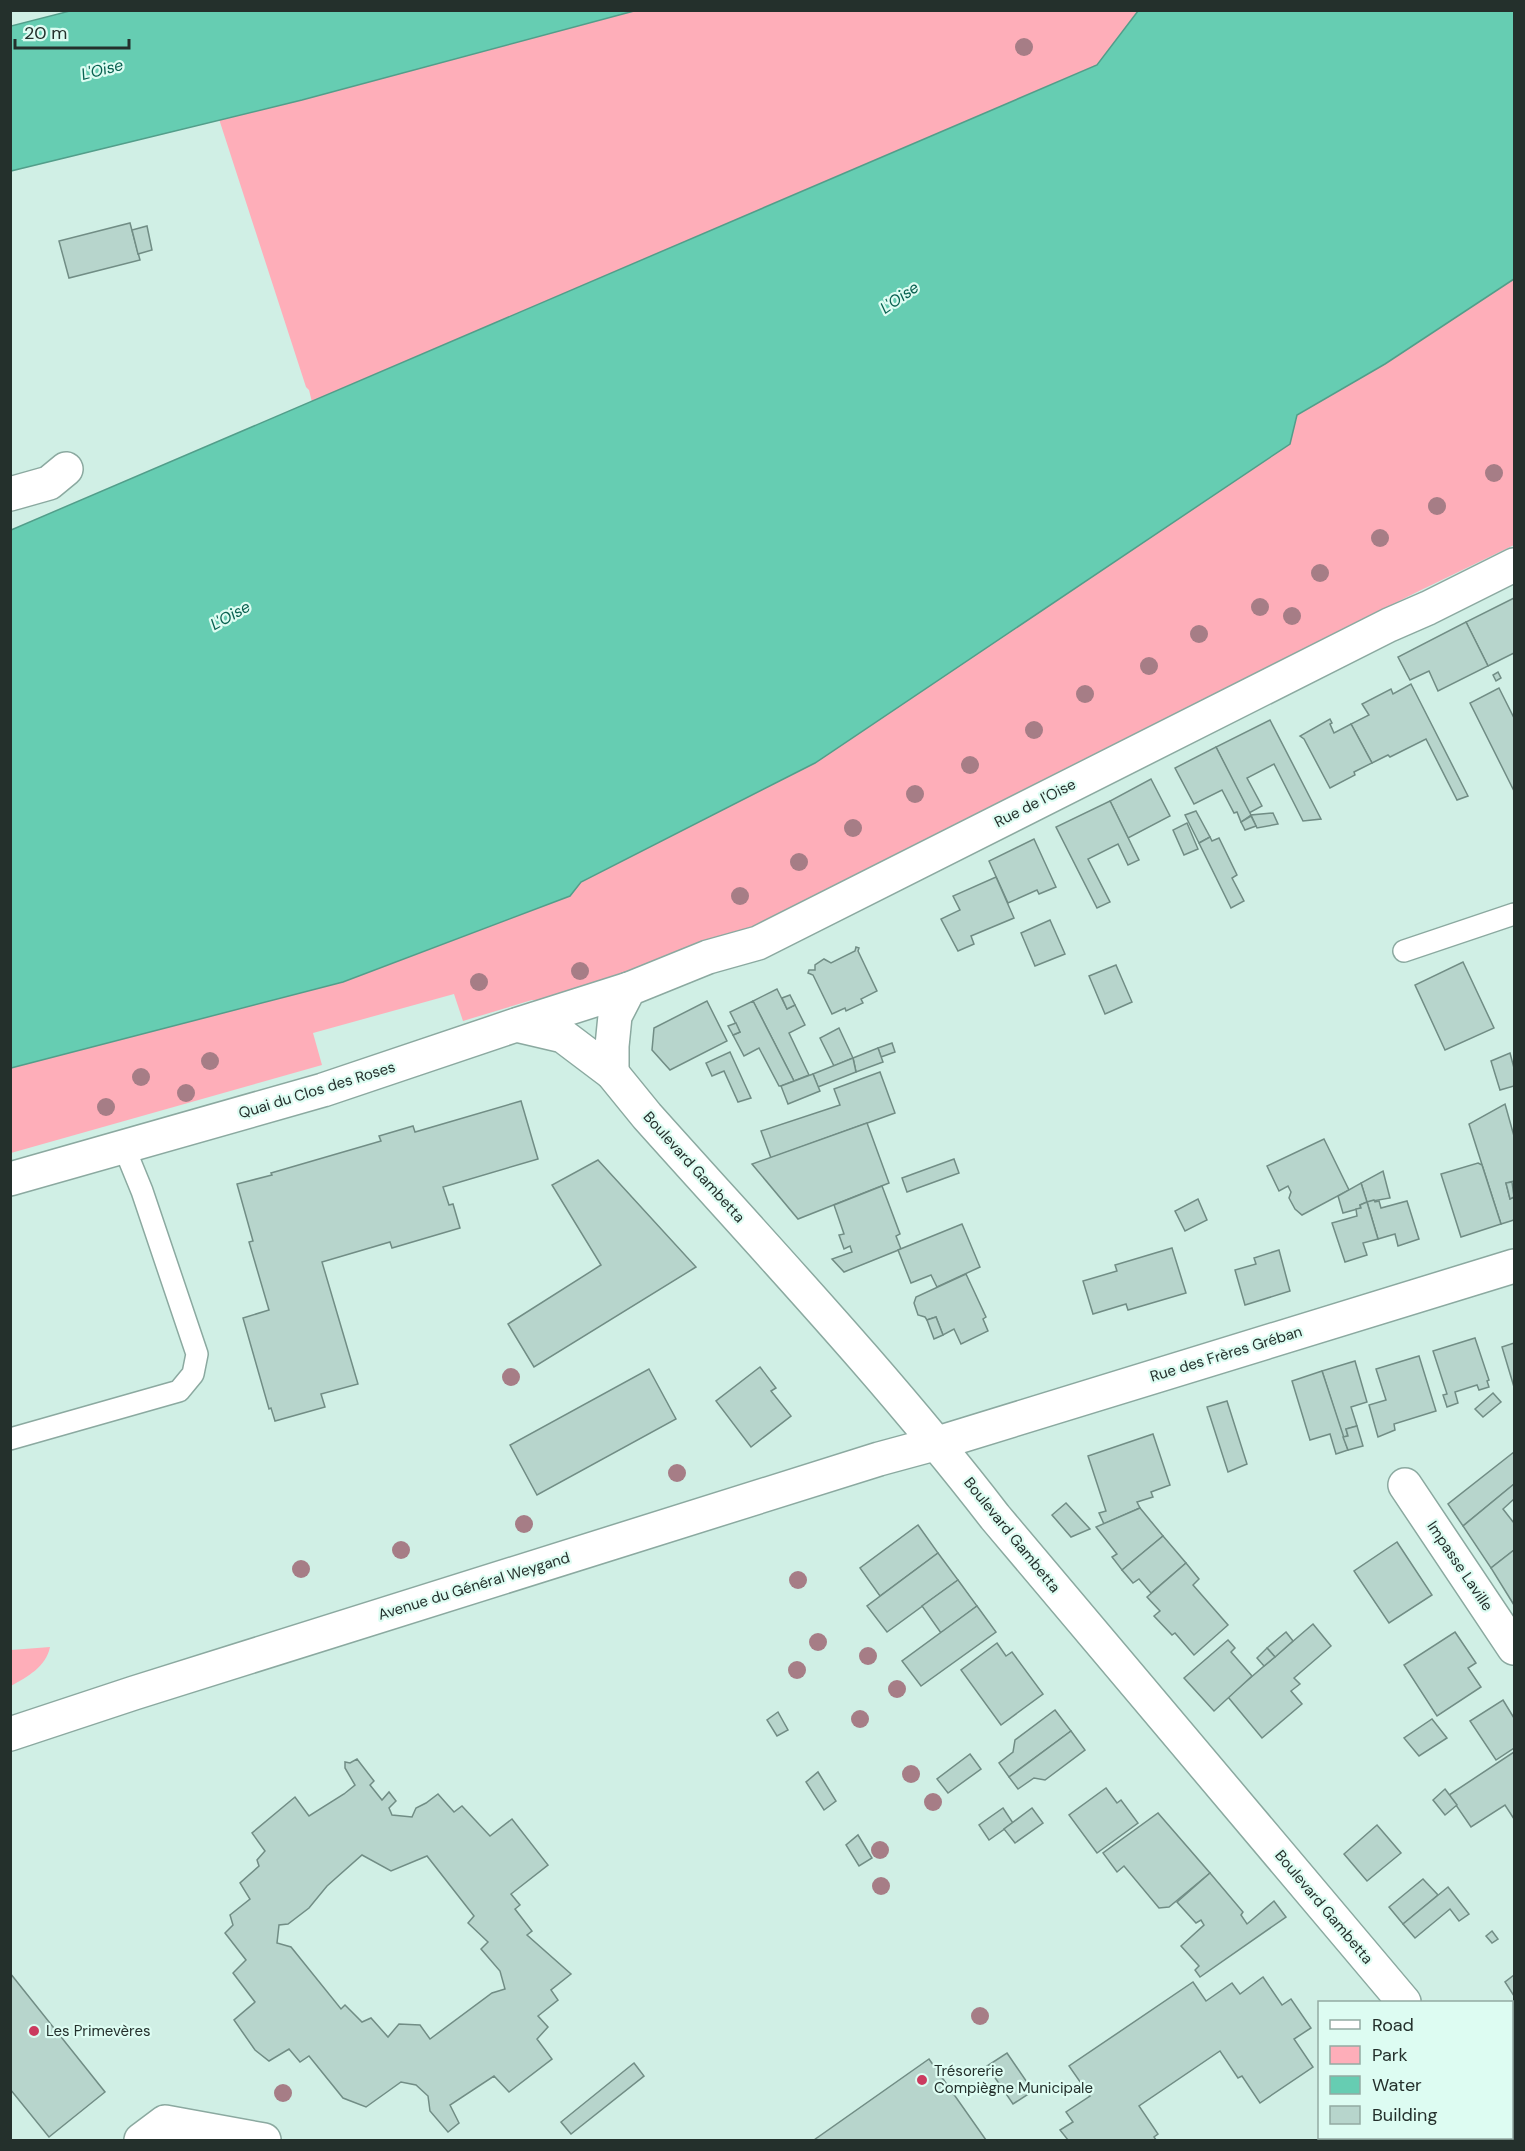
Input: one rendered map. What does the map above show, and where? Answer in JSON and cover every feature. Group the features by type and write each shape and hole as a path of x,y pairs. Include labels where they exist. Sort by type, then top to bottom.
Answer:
{"street":[{"path":"10,494 49,483 66,470"},
{"name":"Rue de l'Oise","path":"516,1025 629,989 708,957 758,943 1389,625 1515,565"},
{"path":"612,1073 615,1016 629,989"},
{"path":"516,1025 563,1036 612,1073"},
{"name":"Quai du Clos des Roses","path":"10,1179 323,1090 516,1025"},
{"name":"Boulevard Gambetta","path":"612,1073 647,1116 938,1443 995,1517 1403,2001"},
{"name":"Rue des Frères Gréban","path":"938,1443 1515,1266"},
{"name":"Avenue du Général Weygand","path":"10,1734 879,1458 938,1443"},
{"name":"Impasse Laville","path":"1405,1485 1515,1648"},
{"path":"141,2140 165,2122 264,2140"},
{"path":"1513,2129 1515,2134"}],"lane":[{"path":"1404,951 1515,915"},
{"path":"10,1439 179,1391 193,1374 197,1354 142,1191 124,1147"}],"green space":[{"path":"634,11 1138,11 1097,65 312,402 219,119 302,100"},
{"path":"1514,274 1514,545 707,948 568,1001 532,1000 463,1021 454,994 313,1033 322,1065 11,1153 11,1068 343,982 570,896 581,882 815,763 1290,444 1296,415"},
{"path":"50,1647 40,1666 11,1686 11,1650"}],"water":[{"name":"L'Oise","path":"70,11 634,11 302,100 11,171 11,26"},
{"name":"L'Oise","path":"1138,11 1514,11 1514,279 1385,364 1297,415 1290,444 815,763 581,882 570,896 343,982 11,1068 11,530 1097,65"}],"building":[{"path":"130,223 140,260 69,278 59,241"},
{"path":"147,226 152,250 138,254 132,230"},
{"path":"1514,598 1514,653 1488,666 1466,622"},
{"path":"1466,622 1488,666 1438,691 1429,671 1410,680 1398,657"},
{"path":"1498,672 1501,678 1496,681 1493,675"},
{"path":"1411,684 1468,796 1457,800 1426,739 1390,757 1388,755 1372,763 1351,724 1369,715 1362,704 1391,689 1393,694"},
{"path":"1499,688 1514,718 1514,791 1470,703"},
{"path":"1330,719 1334,733 1351,724 1372,763 1330,788 1304,739 1300,736"},
{"path":"1270,720 1321,819 1303,821 1274,764 1247,778 1262,806 1249,813 1216,747"},
{"path":"1216,747 1251,815 1241,822 1222,790 1194,804 1175,768"},
{"path":"1151,779 1170,816 1128,838 1110,801"},
{"path":"1110,801 1139,860 1128,865 1118,844 1088,859 1110,902 1097,908 1056,827"},
{"path":"1196,811 1210,837 1199,843 1185,815"},
{"path":"1273,813 1278,824 1257,828 1251,815"},
{"path":"1251,816 1256,826 1245,830 1241,822"},
{"path":"1187,823 1198,849 1184,855 1173,830"},
{"path":"1210,837 1212,841 1219,838 1237,875 1232,878 1244,901 1231,908 1199,843"},
{"path":"1034,839 1056,887 1039,894 1037,890 1008,903 989,861"},
{"path":"996,877 1014,918 971,936 974,944 958,951 941,919 960,910 953,896"},
{"path":"1050,920 1065,954 1035,966 1021,933"},
{"path":"856,947 859,948 858,951 877,991 861,999 863,1003 846,1011 845,1008 832,1014 813,975 808,973 809,970 815,970 815,965 824,959 831,963 855,951"},
{"path":"1463,962 1494,1028 1445,1050 1415,985"},
{"path":"1116,965 1132,1002 1105,1014 1089,976"},
{"path":"777,989 787,1009 795,1005 805,1025 789,1033 809,1075 794,1081 753,1001"},
{"path":"790,995 795,1005 787,1009 782,998"},
{"path":"707,1001 727,1041 670,1070 652,1050 654,1028"},
{"path":"753,1001 794,1081 779,1086 759,1048 744,1056 733,1035 740,1032 730,1012"},
{"path":"736,1023 740,1032 733,1035 728,1026"},
{"path":"839,1028 853,1058 834,1066 820,1038"},
{"path":"892,1043 895,1052 881,1057 878,1048"},
{"path":"878,1048 883,1062 856,1072 853,1058"},
{"path":"730,1052 751,1098 738,1102 724,1071 712,1076 706,1063"},
{"path":"1510,1053 1514,1068 1514,1086 1500,1090 1491,1061"},
{"path":"853,1058 856,1072 818,1087 813,1074"},
{"path":"880,1072 895,1113 771,1158 761,1131 840,1105 834,1089"},
{"path":"813,1074 820,1091 788,1104 781,1086"},
{"path":"521,1101 538,1159 443,1187 449,1205 453,1204 460,1228 392,1248 390,1242 322,1262 358,1384 321,1394 325,1407 275,1421 271,1408 269,1409 243,1318 269,1310 249,1242 253,1241 237,1184 381,1141 379,1136 413,1126 415,1132"},
{"path":"1505,1104 1514,1136 1514,1181 1506,1183 1510,1199 1514,1197 1514,1220 1501,1224 1469,1124"},
{"path":"867,1123 889,1183 798,1219 752,1164"},
{"path":"1324,1139 1349,1190 1302,1215 1295,1209 1289,1198 1291,1192 1288,1186 1279,1191 1267,1166"},
{"path":"954,1159 959,1173 907,1192 902,1178"},
{"path":"598,1160 696,1267 534,1367 508,1324 601,1265 552,1185"},
{"path":"1478,1163 1482,1165 1501,1224 1461,1237 1441,1174"},
{"path":"1383,1171 1390,1198 1367,1202 1361,1183"},
{"path":"1512,1182 1514,1197 1510,1199 1506,1183"},
{"path":"1361,1183 1367,1202 1360,1205 1361,1208 1343,1213 1338,1196"},
{"path":"882,1186 900,1234 896,1236 901,1249 844,1272 832,1259 852,1252 850,1246 844,1249 839,1235 844,1234 834,1205"},
{"path":"1198,1199 1207,1220 1185,1231 1175,1211"},
{"path":"1379,1201 1381,1208 1407,1201 1419,1239 1398,1246 1395,1234 1378,1239 1367,1202"},
{"path":"1367,1202 1378,1239 1363,1243 1367,1255 1345,1262 1332,1223 1357,1216 1356,1209 1361,1208 1360,1205"},
{"path":"962,1224 980,1267 937,1287 931,1275 911,1283 898,1250"},
{"path":"1172,1248 1186,1293 1128,1310 1126,1304 1093,1314 1083,1281 1117,1271 1115,1265"},
{"path":"1279,1250 1290,1291 1245,1305 1235,1270 1256,1264 1254,1258"},
{"path":"966,1274 986,1317 983,1319 988,1331 961,1344 954,1329 943,1335 936,1317 927,1320 918,1315 914,1303 916,1297"},
{"path":"936,1317 943,1335 934,1339 927,1320"},
{"path":"1475,1338 1489,1380 1487,1381 1489,1387 1479,1390 1477,1385 1455,1392 1458,1403 1447,1407 1443,1395 1447,1394 1433,1351"},
{"path":"1514,1343 1514,1387 1502,1347"},
{"path":"1419,1356 1436,1411 1394,1424 1395,1430 1378,1437 1369,1405 1386,1400 1376,1369"},
{"path":"1355,1361 1367,1402 1351,1407 1357,1426 1346,1429 1348,1436 1343,1437 1322,1371"},
{"path":"760,1367 776,1388 771,1391 791,1416 751,1447 716,1401"},
{"path":"649,1369 676,1419 537,1495 510,1445"},
{"path":"1322,1371 1348,1450 1336,1454 1330,1434 1310,1440 1292,1381"},
{"path":"1493,1393 1501,1402 1483,1417 1475,1409"},
{"path":"1227,1401 1247,1464 1228,1472 1207,1407"},
{"path":"1357,1426 1363,1446 1348,1450 1343,1437 1348,1436 1346,1429"},
{"path":"1153,1434 1170,1485 1151,1492 1153,1497 1137,1502 1140,1508 1104,1524 1099,1513 1106,1511 1088,1456"},
{"path":"1514,1452 1514,1484 1463,1526 1448,1504"},
{"path":"1514,1484 1514,1499 1503,1509 1514,1523 1514,1550 1491,1568 1463,1526"},
{"path":"1066,1503 1090,1529 1071,1537 1052,1515"},
{"path":"1140,1508 1163,1536 1122,1570 1112,1557 1117,1554 1096,1527"},
{"path":"918,1525 938,1553 880,1596 860,1568"},
{"path":"1163,1536 1186,1563 1151,1593 1139,1579 1133,1583 1122,1570"},
{"path":"1397,1542 1432,1595 1389,1623 1354,1571"},
{"path":"1514,1550 1514,1605 1491,1568"},
{"path":"938,1553 958,1580 887,1632 867,1606"},
{"path":"1186,1563 1199,1579 1193,1585 1228,1625 1194,1655 1175,1633 1172,1635 1154,1616 1160,1611 1147,1597"},
{"path":"958,1580 977,1606 941,1633 922,1606"},
{"path":"977,1606 996,1632 921,1686 902,1661"},
{"path":"1313,1624 1331,1646 1294,1678 1300,1684 1291,1691 1302,1704 1262,1738 1228,1697"},
{"path":"1286,1632 1293,1641 1275,1657 1267,1648"},
{"path":"1455,1632 1476,1663 1468,1668 1481,1687 1437,1716 1404,1665"},
{"path":"1228,1640 1235,1648 1231,1652 1252,1676 1214,1711 1184,1678"},
{"path":"997,1643 1006,1656 1012,1652 1043,1694 1001,1725 961,1670"},
{"path":"1267,1648 1275,1657 1264,1666 1257,1658"},
{"path":"1503,1700 1514,1718 1514,1748 1496,1760 1470,1721"},
{"path":"1055,1710 1071,1731 1009,1777 999,1763 1013,1752 1015,1740"},
{"path":"778,1712 788,1730 777,1736 767,1720"},
{"path":"1432,1719 1447,1738 1419,1756 1404,1738"},
{"path":"1071,1731 1085,1750 1045,1780 1034,1778 1018,1789 1009,1777"},
{"path":"1514,1752 1514,1819 1505,1805 1471,1827 1449,1795"},
{"path":"970,1754 981,1769 948,1793 937,1779"},
{"path":"357,1759 374,1781 370,1785 382,1800 389,1792 396,1801 389,1808 392,1815 412,1817 416,1808 438,1794 454,1812 462,1806 490,1836 512,1819 548,1865 511,1894 520,1905 515,1909 532,1931 527,1935 571,1974 551,1990 558,2000 538,2016 548,2027 537,2039 552,2059 509,2092 494,2076 450,2105 459,2123 448,2132 430,2111 428,2096 416,2085 401,2082 366,2107 343,2098 309,2056 300,2062 289,2049 269,2061 255,2050 234,2020 255,2002 233,1973 246,1960 225,1933 233,1925 230,1915 250,1899 240,1883 259,1866 257,1860 265,1851 252,1833 295,1797 309,1816 344,1794 355,1785 345,1768 345,1762 350,1763","holes":["362,1855 391,1871 427,1856 474,1916 468,1923 488,1942 481,1949 500,1971 505,1989 492,1993 430,2039 420,2025 399,2024 388,2037 371,2018 362,2022 345,2005 341,2009 291,1947 277,1943 279,1925 288,1924 309,1908 327,1886"]},
{"path":"818,1772 836,1801 824,1810 806,1782"},
{"path":"1106,1788 1117,1803 1121,1800 1138,1823 1097,1853 1069,1815"},
{"path":"1445,1789 1457,1805 1445,1815 1433,1800"},
{"path":"1003,1808 1013,1823 989,1840 979,1825"},
{"path":"1032,1808 1043,1823 1015,1843 1004,1829"},
{"path":"1158,1813 1210,1873 1169,1907 1159,1908 1124,1866 1117,1872 1103,1853"},
{"path":"1377,1825 1401,1853 1367,1881 1344,1854"},
{"path":"858,1835 872,1858 859,1866 846,1845"},
{"path":"1210,1873 1243,1912 1241,1915 1247,1924 1274,1901 1286,1917 1200,1977 1195,1970 1199,1966 1181,1946 1204,1925 1201,1920 1196,1923 1177,1902"},
{"path":"1423,1879 1438,1895 1403,1924 1389,1907"},
{"path":"1448,1887 1469,1914 1459,1921 1450,1909 1415,1938 1403,1924"},
{"path":"1492,1931 1498,1939 1492,1943 1486,1936"},
{"name":"Les Primevères","path":"10,1973 105,2092 49,2137 10,2089"},
{"path":"1514,1975 1514,1996 1505,1982"},
{"path":"1263,1977 1282,2005 1291,1999 1311,2028 1294,2039 1313,2067 1260,2103 1242,2076 1238,2078 1220,2051 1139,2106 1158,2134 1154,2137 1156,2140 1068,2140 1060,2130 1073,2122 1066,2112 1090,2096 1069,2066 1193,1982 1206,2001 1232,1983 1240,1994"},
{"path":"1513,2028 1514,2029 1514,2055 1513,2054"},
{"path":"1007,2053 1033,2091 1013,2104 987,2066"},
{"name":"Trésorerie Compiègne Municipale","path":"929,2059 986,2140 814,2140"},
{"path":"634,2063 644,2076 571,2134 561,2122"},
{"path":"1389,2139 1422,2139 1420,2140"}],"place":[{"name":"Les Primevères","path":"34,2031"},
{"name":"Trésorerie Compiègne Municipale","path":"922,2080"}]}
